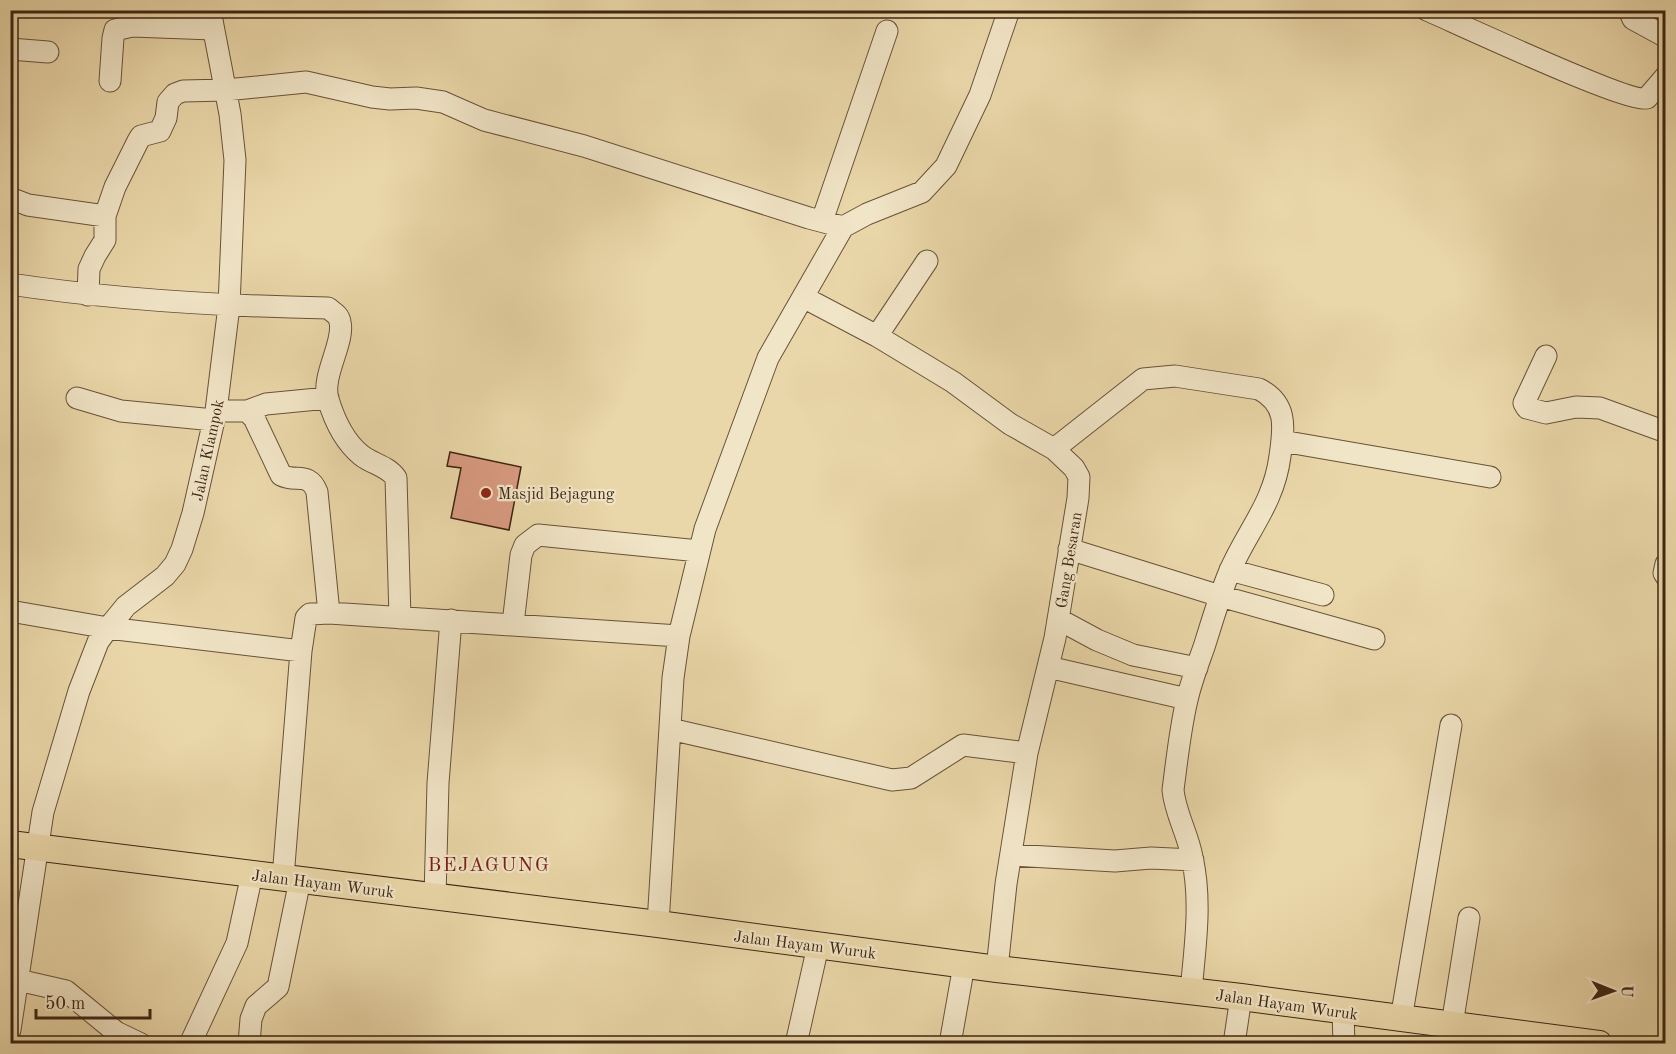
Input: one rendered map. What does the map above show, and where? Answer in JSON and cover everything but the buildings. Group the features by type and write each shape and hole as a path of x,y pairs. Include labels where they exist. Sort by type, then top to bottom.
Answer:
{"main road":[{"name":"Jalan Hayam Wuruk","path":"10,843 1599,1044"}],"street":[{"path":"658,924 673,678 679,636 705,529 768,358 843,226 922,192 946,166 980,95 1009,10"},
{"path":"1427,10 1601,86 1639,99 1647,98 1665,75"},
{"path":"1629,10 1633,19 1665,37"},
{"path":"110,81 115,30 212,20"},
{"name":"Jalan Klampok","path":"10,1030 37,847 55,769 79,691 98,642 108,628 126,606 165,576 175,564 193,513 215,415 229,306 235,160 234,137 212,20"},
{"path":"822,221 887,31"},
{"path":"10,49 48,52"},
{"path":"88,295 89,269 105,240 105,216 115,187 138,141 141,136 160,131 166,118 168,102 175,94 191,90 226,90 306,82 372,97 416,98 443,102 484,120 584,146 843,226"},
{"path":"10,198 28,205 105,216"},
{"path":"877,336 927,261"},
{"path":"10,284 88,295 229,306 328,308 336,314 340,321 340,331 328,385 328,398 343,433 351,444 361,455 393,473 396,478 400,618"},
{"name":"Gang Besaran","path":"803,297 877,336 953,382 1010,424 1054,449 1074,468 1078,477 1078,498 1058,619 1027,753 1011,855 997,969"},
{"path":"1546,356 1524,403 1527,408 1546,413 1576,407 1600,408 1665,432"},
{"path":"1054,449 1143,379 1175,376 1259,389 1270,394 1281,412 1283,423 1274,488 1230,570 1187,699 1173,790 1174,805 1182,820 1193,860 1198,919 1191,991"},
{"path":"77,398 121,411 215,415 247,411 266,404 328,398"},
{"path":"247,411 254,418 281,475 284,478 309,479 314,483 317,492 329,613"},
{"path":"1281,441 1490,477"},
{"path":"513,624 521,555 525,545 538,535 699,551"},
{"path":"1070,549 1220,596 1374,639"},
{"path":"1665,564 1665,576"},
{"path":"1230,570 1323,595"},
{"path":"10,611 108,628 300,651"},
{"path":"249,1044 251,1019 255,1006 278,987 292,879 300,651 306,618 310,614 329,613 451,620 679,636"},
{"path":"1058,619 1097,640 1133,655 1197,668"},
{"path":"435,897 438,783 451,620"},
{"path":"1048,667 1187,699"},
{"path":"1401,1018 1451,725"},
{"path":"670,729 892,780 911,778 963,745 1027,753"},
{"path":"1011,855 1115,861 1151,858 1193,860"},
{"path":"190,1044 237,943 252,874"},
{"path":"1452,1025 1468,918"},
{"path":"796,1044 818,946"},
{"path":"950,1044 964,965"},
{"path":"18,980 66,991 116,1032 141,1044"},
{"path":"1234,1044 1241,997"},
{"path":"1343,1011 1344,1044"}],"place":[{"name":"Masjid Bejagung","path":"486,493"}],"district":[{"name":"BEJAGUNG","path":"489,864"}]}
